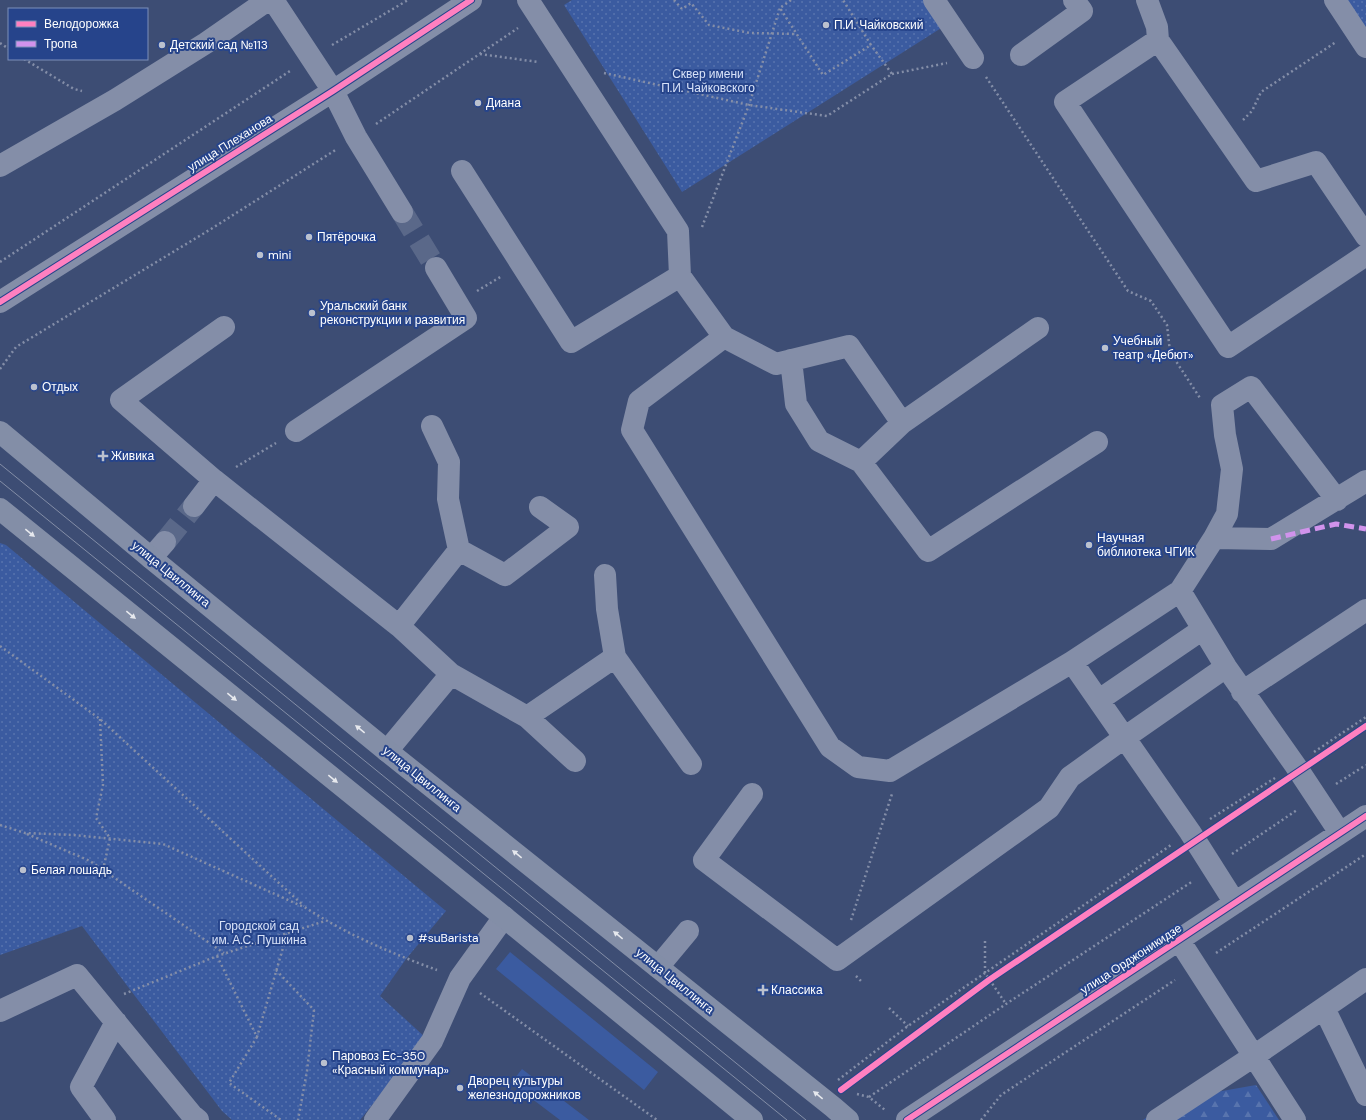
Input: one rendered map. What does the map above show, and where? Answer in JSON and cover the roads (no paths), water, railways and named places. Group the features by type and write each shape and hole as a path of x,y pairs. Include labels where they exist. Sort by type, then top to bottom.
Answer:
{"main road":[{"name":"улица Цвиллинга","path":"0,432 387,751 848,1120"},
{"path":"0,509 752,1120"}],"street":[{"path":"0,166 115,100 206,43 268,0"},
{"path":"273,0 333,91 356,137 402,212"},
{"name":"улица Плеханова","path":"0,302 333,91 470,0"},
{"path":"934,0 973,58"},
{"path":"1021,55 1082,11 1074,0"},
{"path":"1147,0 1157,27 1158,40 1256,180 1316,162 1366,236"},
{"path":"1335,0 1360,38"},
{"path":"533,7 678,231 680,276 724,337 776,364 850,346 902,423"},
{"path":"1158,40 1065,102 1228,347 1366,254"},
{"path":"462,171 571,342 680,276"},
{"path":"296,431 466,318 436,268"},
{"path":"224,327 121,400 214,480 399,626 452,674 526,717 575,760"},
{"path":"861,462 902,423 1038,328"},
{"path":"724,337 639,401 632,430 830,746 858,767 890,771 1072,662 1180,591 1214,538 1227,514 1232,469 1225,435 1222,405 1251,387 1337,500"},
{"path":"791,360 796,404 819,440 861,462 928,551 1097,442"},
{"path":"432,426 449,462 448,500 459,550 505,576 568,527 540,507"},
{"path":"194,506 214,480"},
{"path":"1214,538 1271,539 1366,481"},
{"path":"151,558 165,542"},
{"path":"399,626 459,550"},
{"path":"605,575 607,610 615,657 691,764"},
{"path":"1180,591 1242,692 1295,765 1340,833"},
{"path":"1242,692 1366,610"},
{"path":"1099,700 1203,630"},
{"path":"526,717 615,657"},
{"path":"1072,662 1190,832 1235,903"},
{"path":"752,794 704,860 837,960 1048,808 1070,777 1226,667"},
{"path":"387,751 452,674"},
{"name":"улица Орджоникидзе","path":"907,1120 1366,816"},
{"path":"375,1120 432,1041 460,978 504,917"},
{"path":"658,967 688,931"},
{"path":"1179,940 1295,1120"},
{"path":"0,1011 77,975 192,1115 198,1120"},
{"path":"1157,1120 1366,979"},
{"path":"1324,1008 1366,1095"},
{"path":"105,1120 81,1087 116,1022"}],"tunnel":[{"path":"402,212 436,268"},
{"path":"165,542 194,506"}],"tram line":[{"path":"0,464 806,1120"},
{"path":"0,481 787,1120"}],"place":[{"name":"П.И. Чайковский","path":"826,25"},
{"name":"Детский сад №113","path":"162,45"},
{"name":"Диана","path":"478,103"},
{"name":"Пятёрочка","path":"309,237"},
{"name":"mini","path":"260,255"},
{"name":"Уральский банк реконструкции и развития","path":"312,313"},
{"name":"Учебный театр «Дебют»","path":"1105,348"},
{"name":"Отдых","path":"34,387"},
{"name":"Живика","path":"103,456"},
{"name":"Научная библиотека ЧГИК","path":"1089,545"},
{"name":"Белая лошадь","path":"23,870"},
{"name":"#suBarista","path":"410,938"},
{"name":"Классика","path":"763,990"},
{"name":"Паровоз Ес-350 «Красный коммунар»","path":"324,1063"},
{"name":"Дворец культуры железнодорожников","path":"460,1088"}],"park label":[{"name":"Сквер имени П.И. Чайковского","path":"708,81"},
{"name":"Городской сад им. А.С. Пушкина","path":"259,933"}]}
